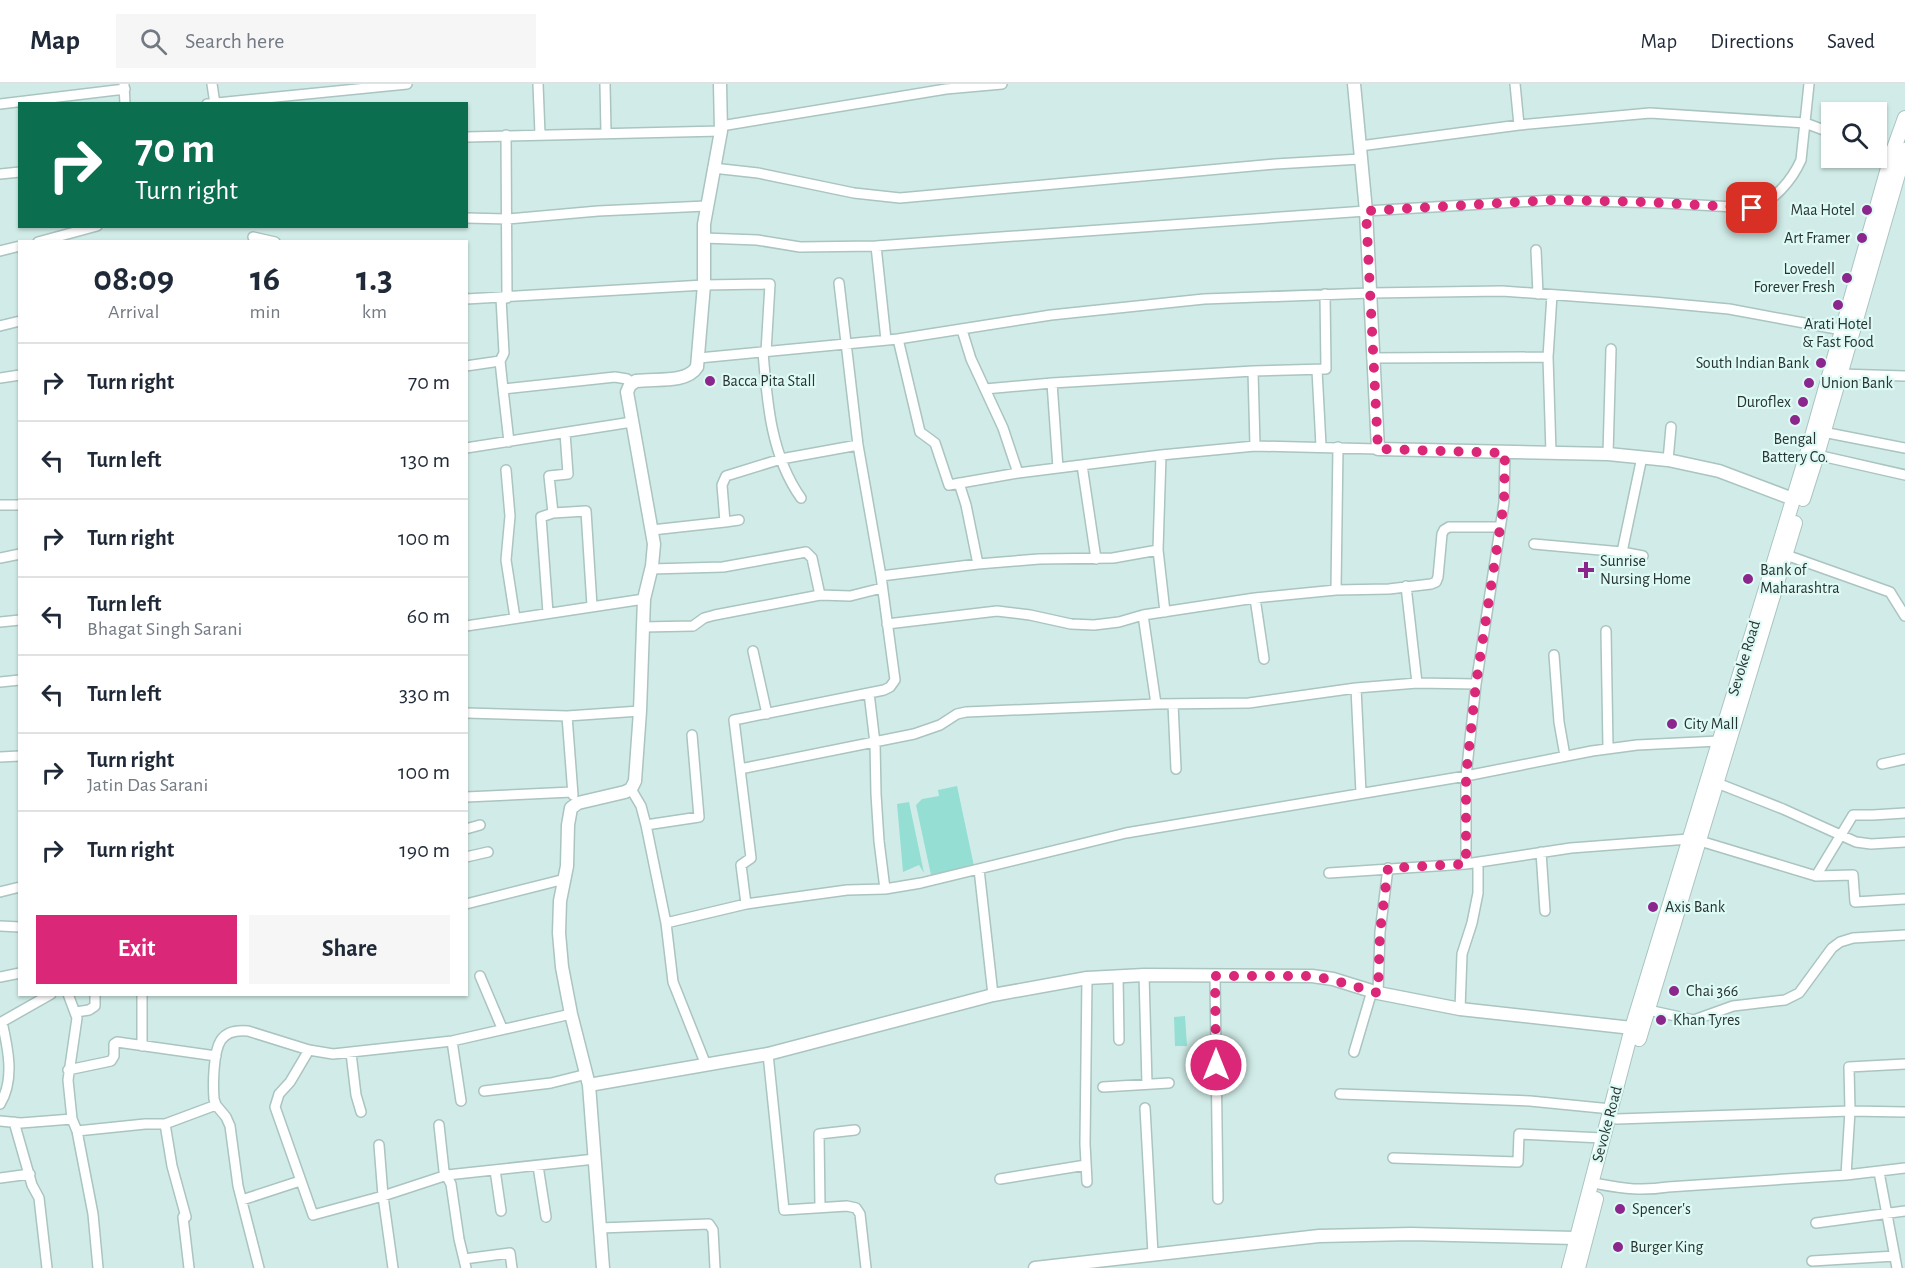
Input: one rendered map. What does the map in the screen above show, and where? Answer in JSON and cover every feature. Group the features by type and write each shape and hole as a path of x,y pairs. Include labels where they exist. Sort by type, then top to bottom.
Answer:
{"main road":[{"name":"Sevoke Road","path":"1581,1239 1599,1184 1614,1114 1637,1028 1847,331 1899,152 1905,118"},
{"name":"Sevoke Road","path":"1637,1028 1648,1010 1694,840 1718,783 1724,742 1786,555 1797,500 1817,456 1840,374 1847,331 1900,188 1899,152"},
{"name":"Sevoke Road","path":"1575,1264 1602,1138 1614,1114"}],"street":[{"path":"212,84 212,102"},
{"path":"222,102 406,84"},
{"path":"538,84 540,134"},
{"path":"605,84 606,133"},
{"path":"603,1268 588,1079 571,1014 562,967 560,901 565,879 569,815 572,808 576,804 626,792 631,789 634,781 640,711 644,599 654,544 627,392 633,383 640,381 688,376 695,370 699,358 706,206 721,128 720,84"},
{"path":"468,136 721,128 961,86 1002,84"},
{"path":"1354,84 1366,211 1378,449"},
{"path":"1515,84 1519,125"},
{"path":"704,238 741,239 800,247 876,246 1553,200 1752,208 1763,204 1789,182 1796,171 1801,160 1809,84"},
{"path":"0,104 84,89 124,86 125,102"},
{"path":"1360,146 1519,125 1650,113 1805,123 1821,129"},
{"path":"506,135 504,353 500,360 509,442"},
{"path":"713,168 758,173 854,193 900,198 1275,164 1361,159"},
{"path":"0,174 18,172"},
{"path":"468,218 507,219 598,211 706,206"},
{"path":"45,240 90,228"},
{"path":"0,251 18,246"},
{"path":"876,246 886,340"},
{"path":"1536,250 1538,294"},
{"path":"746,904 741,865 751,858 734,720 888,689 894,682 881,576 858,445 839,283"},
{"path":"468,299 704,285 770,284 765,352 769,409 781,459 801,498"},
{"path":"699,358 898,339 1051,315 1204,299 1325,294 1502,291 1552,294 1729,309 1847,331"},
{"path":"985,388 1253,371 1326,369 1325,294"},
{"path":"1551,453 1548,357 1552,294"},
{"path":"0,326 18,322"},
{"path":"962,330 971,359 1003,428 1018,473"},
{"path":"898,339 920,432 935,443 948,485 1018,473 1161,455 1255,446 1338,447 1608,454 1668,460 1719,471 1797,500"},
{"path":"1608,454 1611,349"},
{"path":"1372,358 1548,357"},
{"path":"468,366 500,360"},
{"path":"1317,370 1321,447"},
{"path":"1253,371 1255,446"},
{"path":"1840,374 1905,376"},
{"path":"0,378 18,375"},
{"path":"503,389 615,378 627,379 633,383"},
{"path":"1052,383 1058,468"},
{"path":"468,448 632,422"},
{"path":"1668,460 1671,427"},
{"path":"1823,432 1905,448"},
{"path":"553,513 549,476 568,474 566,433"},
{"path":"725,522 722,486 726,477 781,459 858,445"},
{"path":"1336,590 1338,447"},
{"path":"1466,864 1466,776 1476,684 1504,502 1505,453"},
{"path":"1161,455 1158,550 1165,612"},
{"path":"1817,456 1905,475"},
{"path":"1622,552 1642,457"},
{"path":"1082,465 1096,559"},
{"path":"506,470 510,516 506,560 515,618"},
{"path":"959,483 978,564"},
{"path":"0,505 18,505"},
{"path":"548,613 541,517 553,513 586,511 592,606"},
{"path":"652,530 739,520"},
{"path":"887,624 996,612 1020,613 1061,623 1107,624 1143,615 1255,598 1431,584 1438,580 1442,534 1446,528 1500,527"},
{"path":"1534,544 1644,556"},
{"path":"881,576 1039,559 1096,559 1158,550"},
{"path":"651,569 723,567 806,552 812,558 820,595"},
{"path":"0,558 18,554"},
{"path":"1786,555 1890,592 1905,616"},
{"path":"1406,586 1417,683"},
{"path":"642,627 693,626 704,618 715,615 820,595 850,596 882,588"},
{"path":"1255,598 1263,659"},
{"path":"468,626 644,599"},
{"path":"1143,615 1156,704"},
{"path":"0,622 18,620"},
{"path":"1606,631 1608,748"},
{"path":"753,651 767,714"},
{"path":"1554,655 1559,722 1565,756"},
{"path":"0,682 18,680"},
{"path":"740,769 875,743 930,729 957,714 966,712 1156,704 1260,703 1356,688 1417,683 1476,684"},
{"path":"1356,688 1361,793"},
{"path":"869,693 875,743 876,794 885,889"},
{"path":"1173,704 1176,769"},
{"path":"468,713 567,716 640,711"},
{"path":"567,716 572,792 576,804"},
{"path":"646,825 699,817 692,735"},
{"path":"666,923 746,904 847,890 885,889 929,881 1126,833 1466,776 1608,748 1724,742"},
{"path":"0,757 18,756"},
{"path":"1882,764 1905,759"},
{"path":"1718,783 1783,809 1840,836 1864,844 1905,842"},
{"path":"631,789 641,806 646,825 666,923 673,982 706,1065"},
{"path":"468,797 572,792"},
{"path":"1816,876 1853,814 1905,813"},
{"path":"468,828 480,825"},
{"path":"1329,873 1478,863 1541,852 1636,842 1694,840 1816,876 1853,875 1855,902 1905,899"},
{"path":"468,857 488,852"},
{"path":"1541,852 1545,911"},
{"path":"1460,1009 1462,954 1472,923 1478,893 1478,863"},
{"path":"979,868 993,995"},
{"path":"1354,1052 1375,992 1388,868"},
{"path":"468,903 565,879"},
{"path":"0,892 18,888"},
{"path":"0,926 18,927"},
{"path":"1648,1010 1694,1020 1733,1006 1785,1000 1799,993 1832,948 1840,942 1853,938 1905,935"},
{"path":"0,977 18,973"},
{"path":"1144,975 1147,1084"},
{"path":"480,976 502,1028"},
{"path":"484,1091 706,1065 768,1054 993,995 1087,978 1118,976 1312,976 1375,992 1460,1009 1637,1028"},
{"path":"1118,976 1119,1040"},
{"path":"1215,976 1218,1199"},
{"path":"1087,978 1087,1182"},
{"path":"0,1104 4,1098 9,1066 1,1022 47,996"},
{"path":"69,996 76,1012 77,1024 68,1070 72,1119 77,1131 93,1214 98,1268"},
{"path":"76,1012 96,1006 95,996"},
{"path":"142,996 142,1046"},
{"path":"259,1268 242,1200 230,1126 216,1105 213,1091 216,1056 221,1040 239,1030 309,1050 333,1054 351,1053 452,1041 571,1014"},
{"path":"452,1041 461,1101"},
{"path":"68,1070 111,1061 114,1056 115,1042 216,1056"},
{"path":"309,1050 290,1082 279,1094 275,1107 313,1215 383,1196 447,1175 595,1159"},
{"path":"351,1053 356,1095 361,1112"},
{"path":"768,1054 784,1210 850,1206 859,1211 866,1268"},
{"path":"1846,1175 1850,1111 1849,1067 1905,1064"},
{"path":"1103,1087 1169,1083"},
{"path":"1340,1094 1530,1101 1614,1114 1905,1112"},
{"path":"77,1131 165,1124 216,1105"},
{"path":"1145,1108 1153,1254"},
{"path":"0,1121 72,1119"},
{"path":"14,1122 32,1185 39,1198 47,1268"},
{"path":"165,1124 172,1166 186,1217 183,1217 189,1268"},
{"path":"439,1125 444,1171 451,1184 465,1263 510,1253 512,1268"},
{"path":"820,1207 819,1134 855,1130"},
{"path":"1393,1158 1518,1162 1519,1134 1602,1138"},
{"path":"379,1145 393,1268"},
{"path":"1000,1179 1086,1165"},
{"path":"538,1166 546,1217"},
{"path":"1599,1184 1631,1191 1643,1191 1668,1187 1846,1175 1905,1168"},
{"path":"495,1170 501,1211"},
{"path":"1879,1172 1897,1268"},
{"path":"0,1178 30,1174"},
{"path":"242,1200 300,1181"},
{"path":"1816,1223 1905,1211"},
{"path":"600,1228 709,1224 713,1230 715,1268"},
{"path":"1035,1268 1078,1265 1153,1254 1319,1236 1365,1233 1581,1239"},
{"path":"1812,1262 1895,1256"}],"green space":[{"path":"957,786 974,866 931,875 916,805 922,799 939,796 938,790"},
{"path":"909,802 924,873 919,865 903,872 897,804"},
{"path":"1185,1016 1187,1046 1175,1046 1174,1017"}],"place":[{"name":"Maa Hotel","path":"1867,210"},
{"name":"Art Framer","path":"1862,238"},
{"name":"Lovedell Forever Fresh","path":"1847,278"},
{"name":"Arati Hotel & Fast Food","path":"1838,305"},
{"name":"South Indian Bank","path":"1821,363"},
{"name":"Bacca Pita Stall","path":"710,381"},
{"name":"Union Bank","path":"1809,383"},
{"name":"Duroflex","path":"1803,402"},
{"name":"Bengal Battery Co.","path":"1795,420"},
{"name":"Sunrise Nursing Home","path":"1586,570"},
{"name":"Bank of Maharashtra","path":"1748,579"},
{"name":"City Mall","path":"1672,724"},
{"name":"Axis Bank","path":"1653,907"},
{"name":"Chai 366","path":"1674,991"},
{"name":"Khan Tyres","path":"1661,1020"},
{"name":"Spencer's","path":"1620,1209"},
{"name":"Burger King","path":"1618,1247"}],"route":[{"path":"1216,1065 1215,976 1312,976 1378,993 1380,932 1388,868 1466,864 1466,776 1476,684 1504,502 1505,453 1378,449 1366,211 1553,200 1603,200 1752,208"}]}
